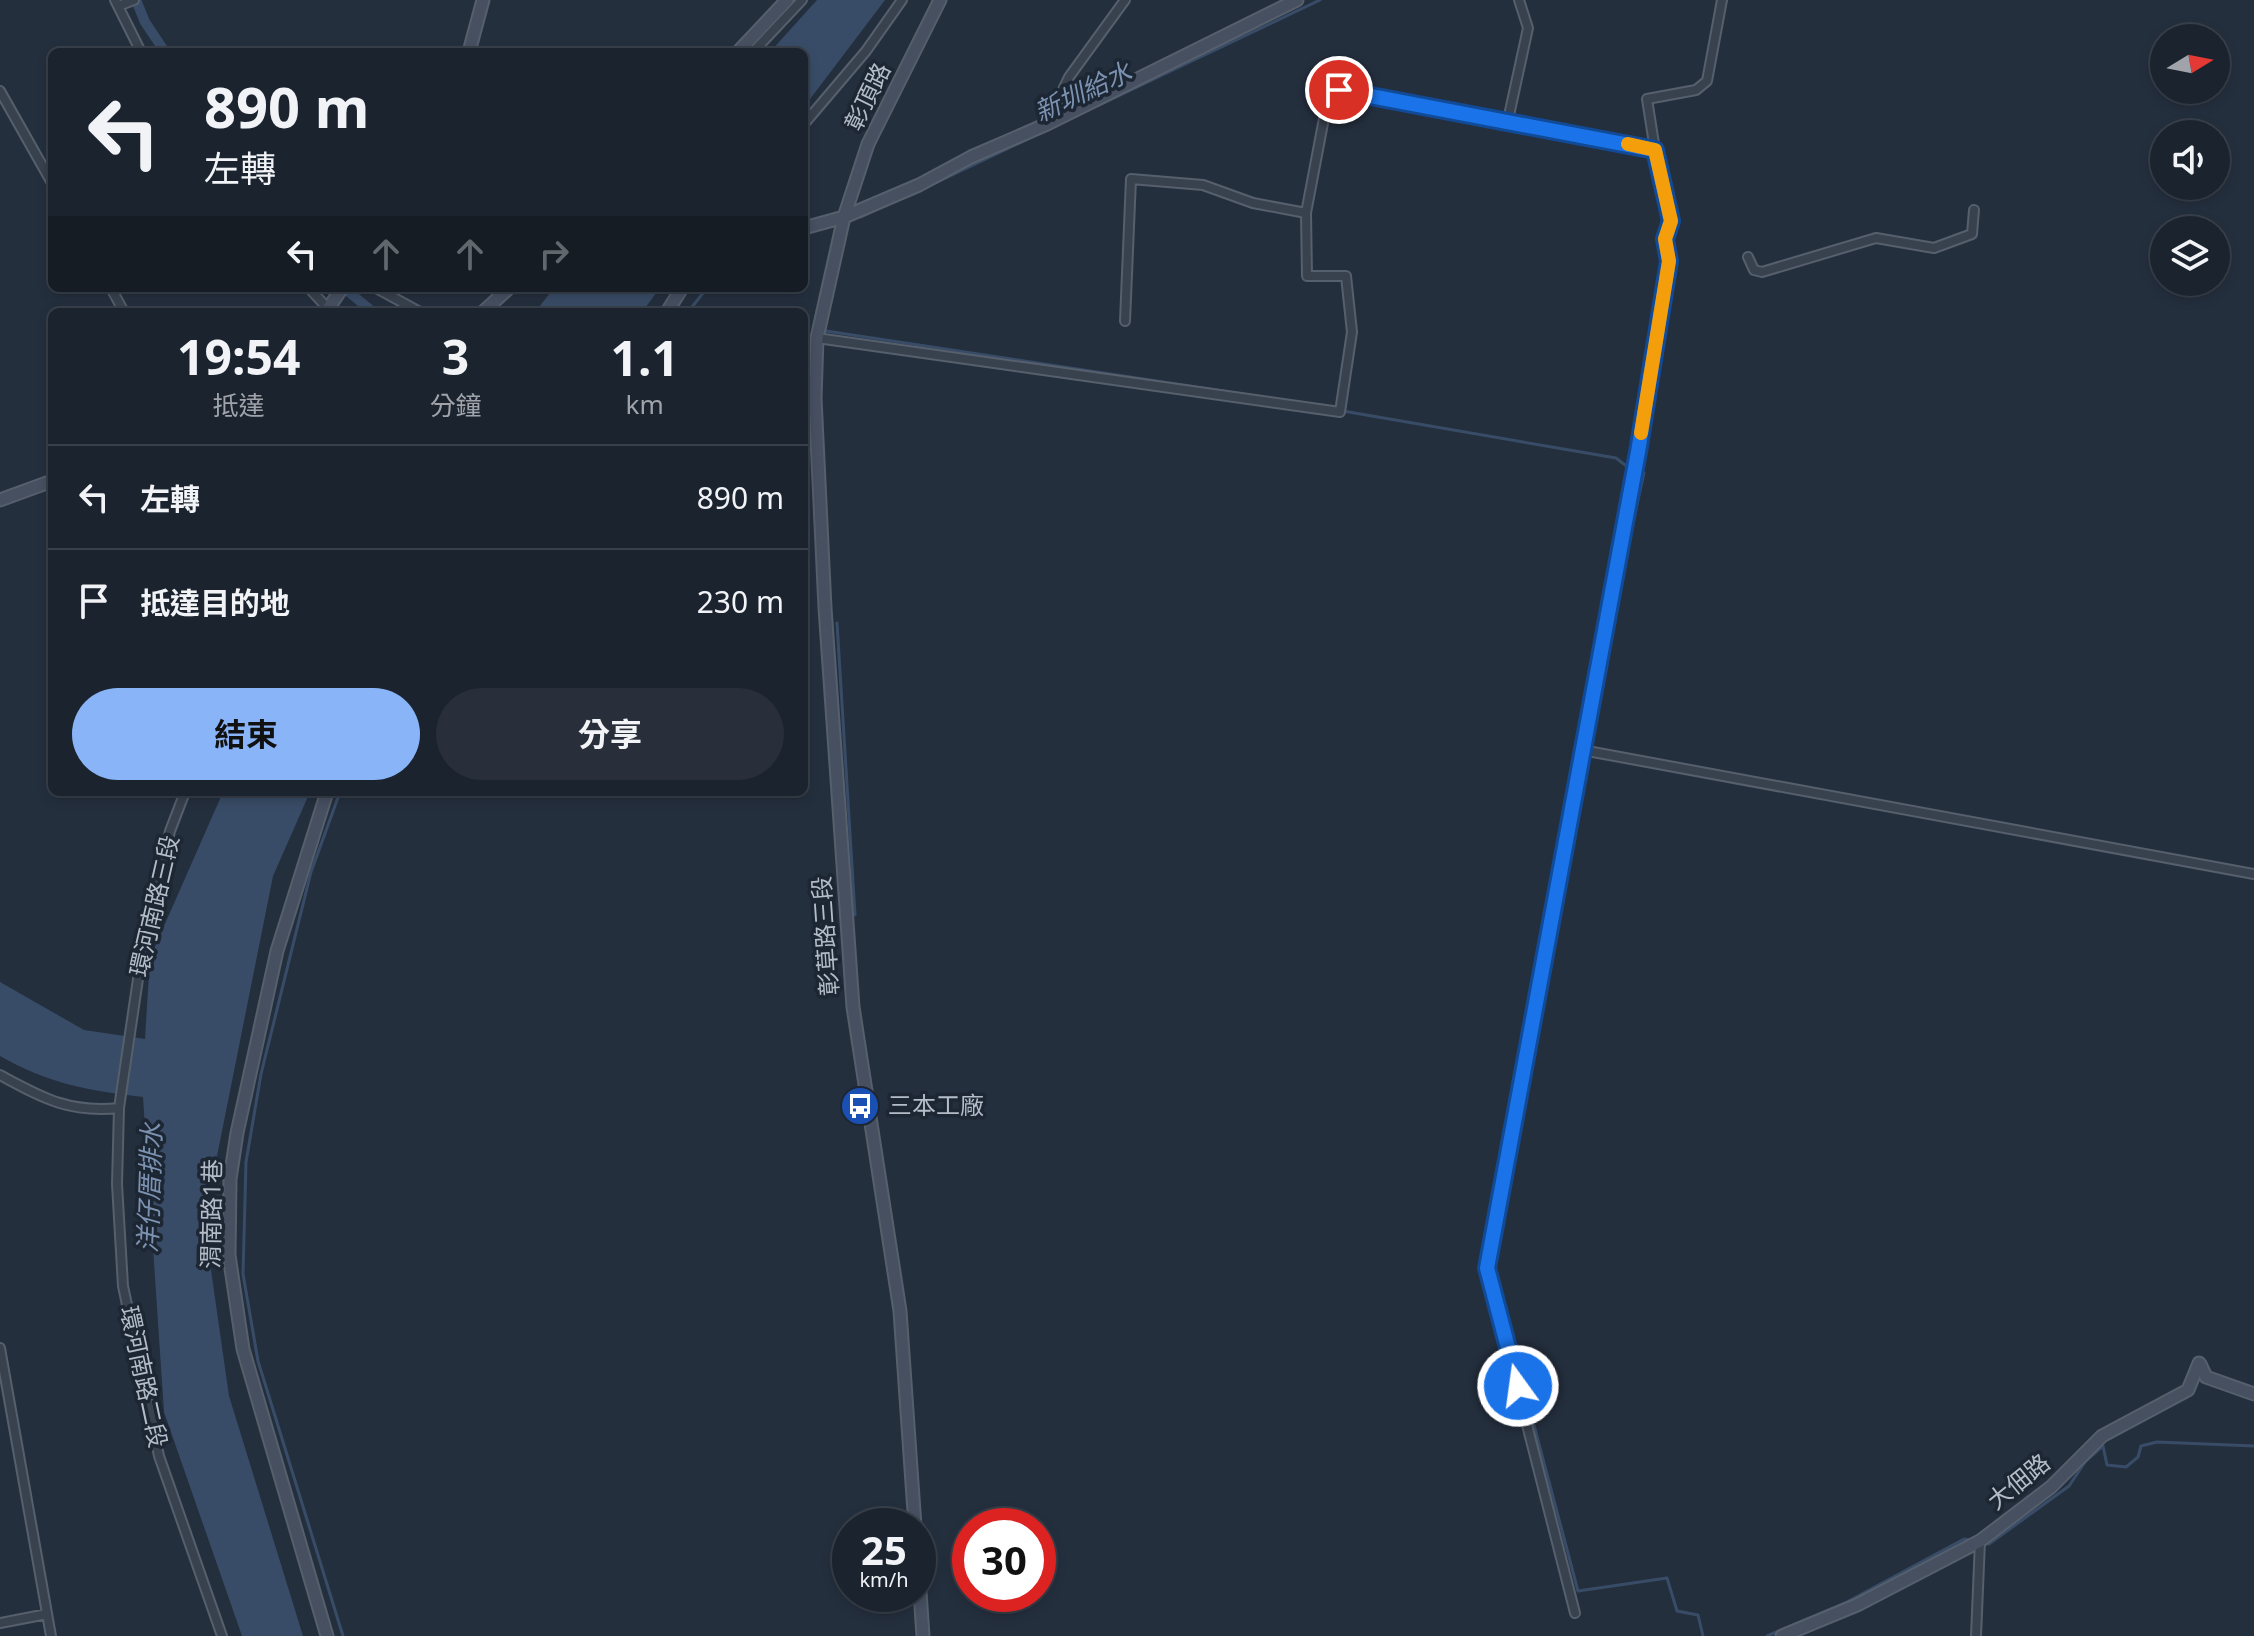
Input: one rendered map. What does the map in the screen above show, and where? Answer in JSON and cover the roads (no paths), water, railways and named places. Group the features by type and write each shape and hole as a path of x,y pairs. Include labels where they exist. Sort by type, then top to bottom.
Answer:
{"street":[{"path":"134,0 118,3 139,48"},
{"path":"470,48 483,0"},
{"path":"742,48 787,0"},
{"path":"757,48 802,0"},
{"path":"808,119 866,51 902,0"},
{"name":"彰頂路","path":"817,338 844,223 868,144 940,0"},
{"path":"1047,124 1069,77 1125,0"},
{"path":"808,228 844,223 971,157 1047,124 1297,0"},
{"path":"1508,120 1528,28 1519,0"},
{"path":"1575,1613 1487,1268 1669,261 1665,239 1671,221 1647,99 1696,90 1707,81 1722,0"},
{"path":"817,338 1340,412 1352,332 1346,276 1307,276 1306,213 1328,97 1339,90 1655,150"},
{"path":"0,91 48,176"},
{"path":"1125,321 1131,179 1203,185 1253,203 1306,213"},
{"path":"1748,257 1754,270 1762,272 1876,238 1934,248 1972,234 1974,210"},
{"path":"313,292 328,308"},
{"path":"383,292 413,308"},
{"path":"487,308 505,292"},
{"name":"彰草路三段","path":"817,338 815,398 825,608 853,1007 900,1311 914,1508"},
{"path":"0,500 48,482"},
{"path":"1582,750 2254,874"},
{"name":"環河南路三段","path":"119,1108 131,1022 160,874 184,796"},
{"name":"渭南路1巷","path":"326,796 277,951 240,1118 230,1179 229,1255 243,1349 327,1636"},
{"path":"0,1075 59,1105 87,1110 119,1108"},
{"name":"環河南路二段","path":"119,1108 117,1184 123,1286 159,1456 222,1636"},
{"path":"0,1348 51,1636"},
{"name":"大佃路","path":"1782,1636 1857,1605 1980,1541 2051,1487 2102,1436 2188,1390 2199,1363 2206,1377 2254,1394"},
{"path":"1976,1636 1980,1541"},
{"path":"921,1612 923,1636"},
{"path":"0,1623 47,1614"}],"water":[{"path":"817,0 885,0 808,102 808,48 774,48"},
{"path":"551,292 657,292 645,308 538,308"},
{"name":"洋仔厝排水","path":"221,796 308,796 273,876 204,1221 229,1396 303,1636 242,1636 164,1412 143,1097 69,1084 35,1073 0,1056 0,982 84,1030 145,1039 150,958"}],"waterway":[{"path":"136,0 145,22 162,48"},
{"name":"新圳給水","path":"927,187 1320,0"},
{"name":"新圳給水","path":"861,217 902,198"},
{"path":"349,292 368,308"},
{"path":"691,308 704,292"},
{"path":"826,331 1249,395"},
{"path":"1343,411 1616,458 1629,468 1644,473 1615,604 1495,1264 1496,1282 1578,1591 1667,1578 1677,1611 1698,1615 1703,1636"},
{"path":"837,623 855,915"},
{"path":"339,796 311,872 261,1074 246,1162 243,1274 258,1361 343,1636"},
{"path":"1984,1543 1989,1544 2069,1486 2085,1462 2103,1446 2107,1465 2126,1467 2138,1457 2141,1446 2157,1442 2254,1446"},
{"path":"1767,1636 1845,1603 1964,1539 1973,1541"}],"place":[{"name":"三本工廠","path":"860,1106"}]}
